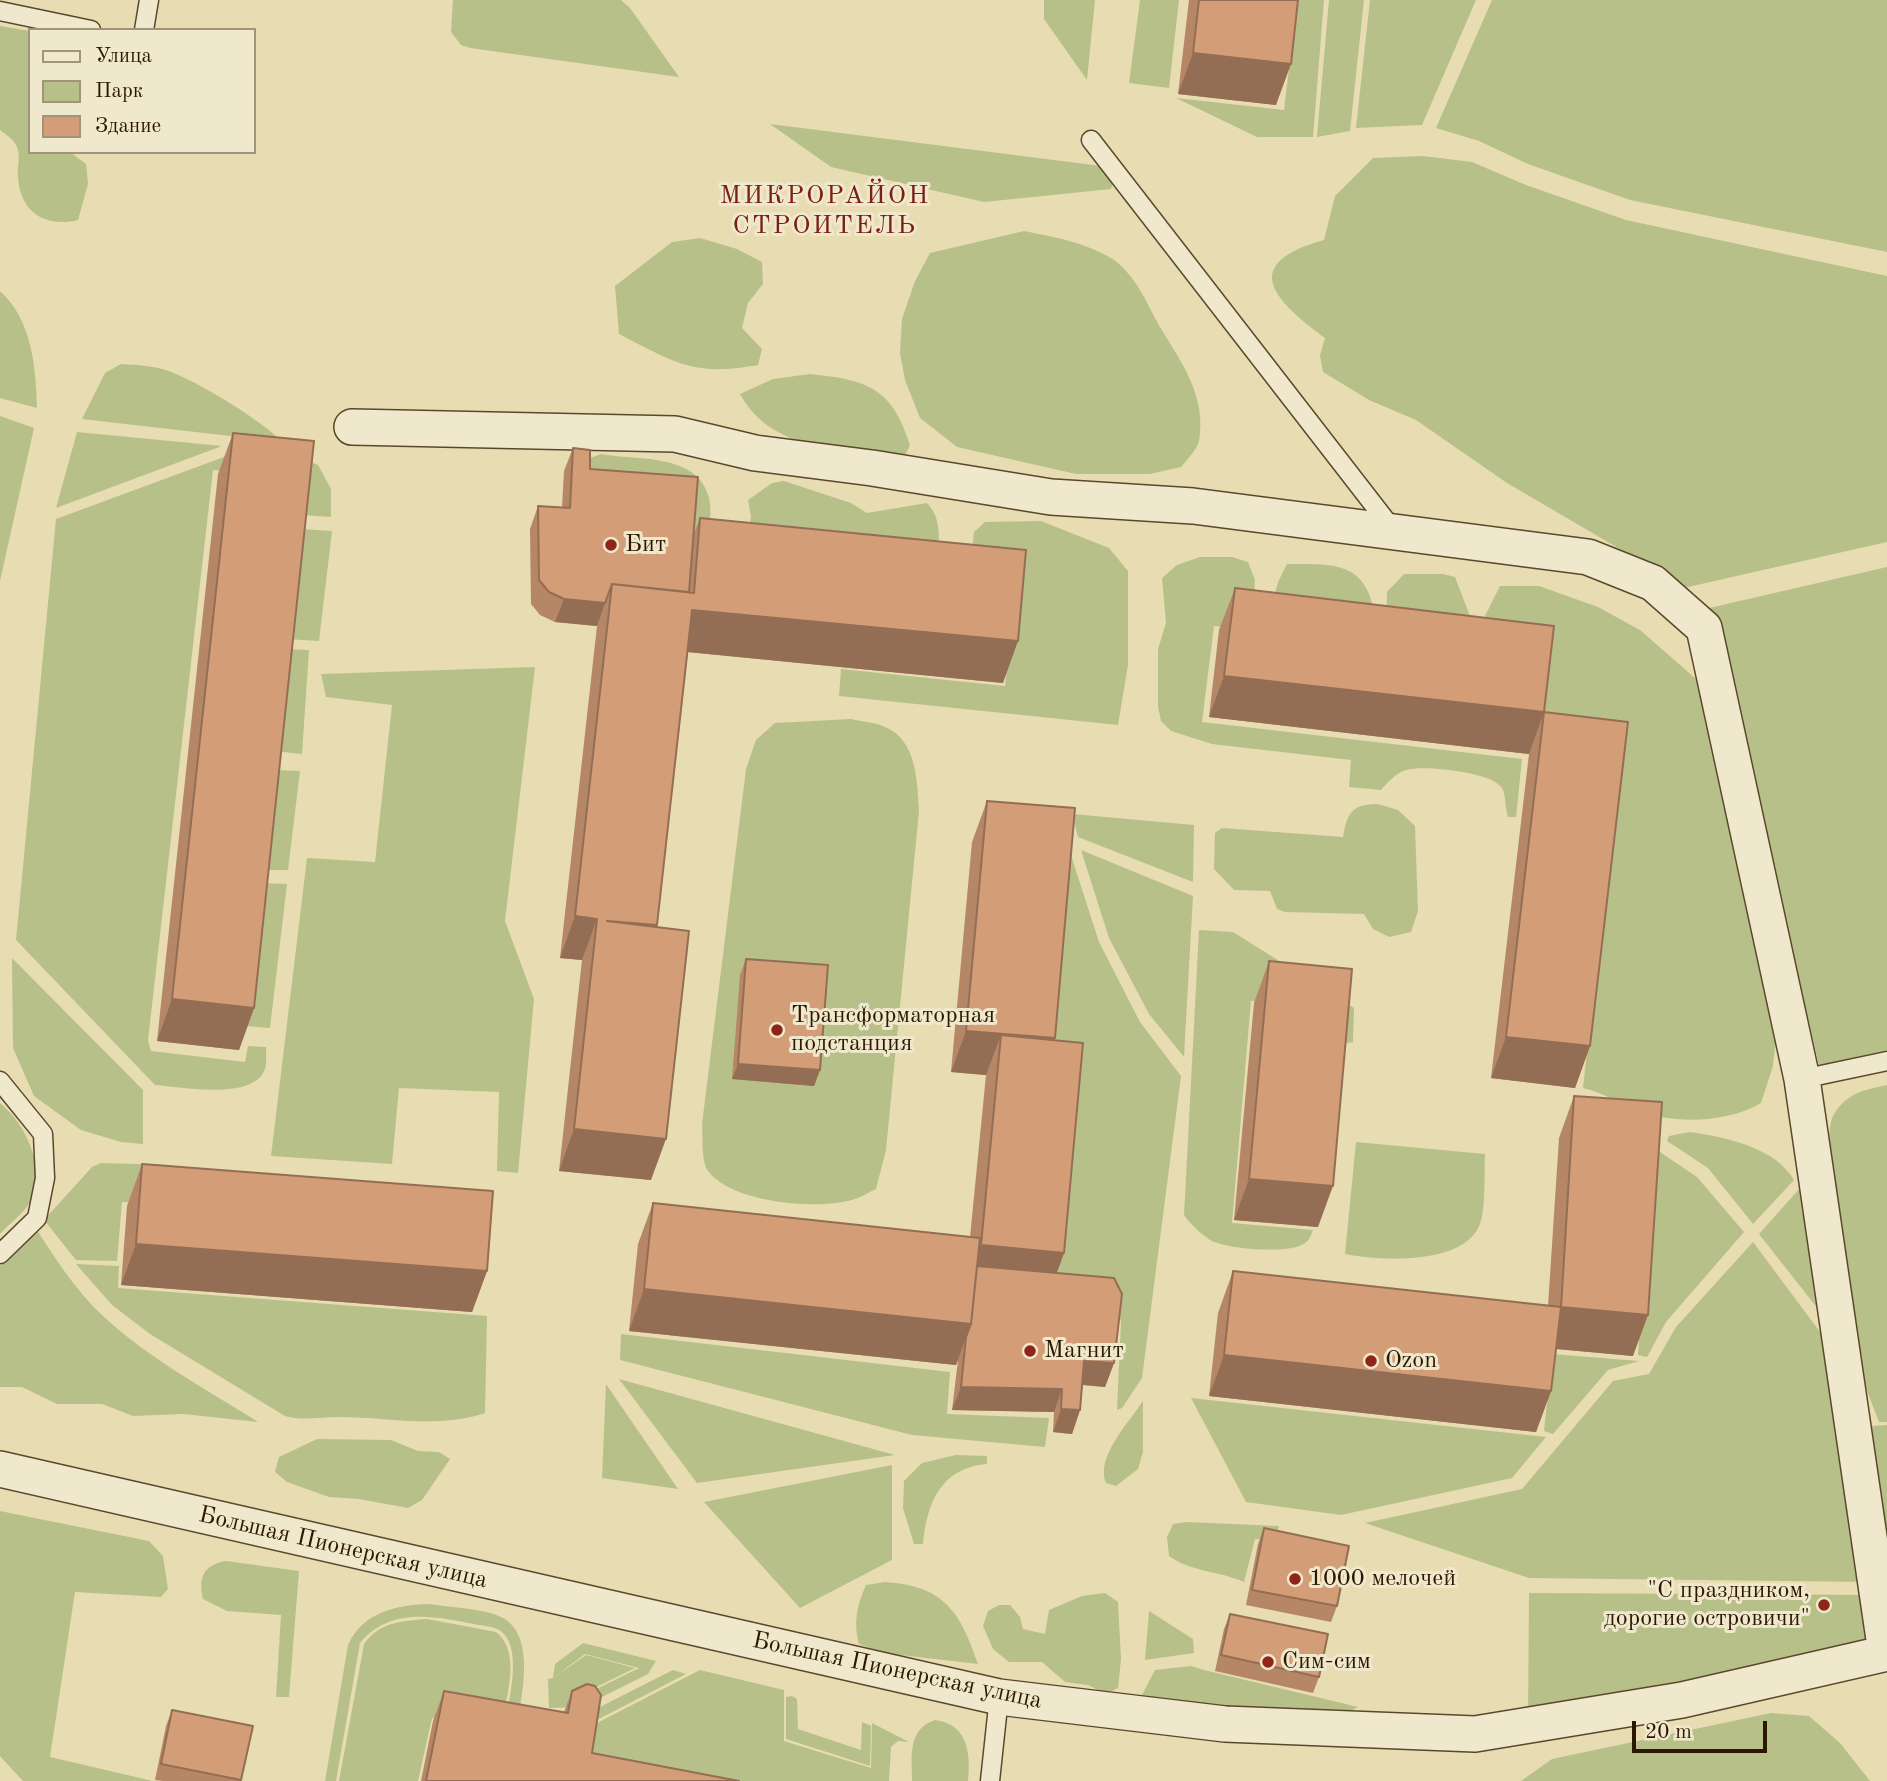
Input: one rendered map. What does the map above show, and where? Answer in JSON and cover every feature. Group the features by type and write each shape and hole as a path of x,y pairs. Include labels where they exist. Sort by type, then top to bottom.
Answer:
{"street":[{"path":"352,426 675,434 755,453 872,468 1051,497 1193,506 1588,557 1653,583 1704,628 1802,1079 1887,1653"},
{"name":"Большая Пионерская улица","path":"0,1469 999,1697 1225,1724 1475,1734 1682,1700 1887,1653"}],"lane":[{"path":"145,28 149,0"},
{"path":"0,11 81,28"},
{"path":"1091,140 1396,534"},
{"path":"1802,1079 1887,1061"},
{"path":"0,1082 43,1134 46,1178 37,1218 0,1254"},
{"path":"990,1781 999,1697"}],"green space":[{"path":"453,0 621,0 630,8 679,77 461,45 451,32"},
{"path":"1044,0 1095,0 1087,80 1044,19"},
{"path":"1140,0 1179,0 1169,88 1129,83"},
{"path":"1297,0 1324,0 1313,137 1257,137 1176,98 1284,110"},
{"path":"1329,0 1364,0 1350,131 1317,137"},
{"path":"1370,0 1476,0 1422,125 1356,128"},
{"path":"1492,0 1887,0 1887,252 1630,200 1528,164 1479,141 1436,128"},
{"path":"0,26 28,31 28,154 73,154 86,164 88,184 78,220 55,222 36,215 29,208 20,189 17,147 0,130"},
{"path":"770,124 1117,168 1111,189 984,202 831,167"},
{"path":"1423,156 1472,162 1526,185 1626,220 1887,276 1887,542 1679,589 1613,545 1507,483 1416,420 1369,400 1323,372 1320,355 1325,338 1280,297 1273,284 1273,272 1280,260 1324,240 1335,196 1373,158"},
{"path":"1024,231 1069,241 1101,252 1119,264 1134,280 1184,367 1196,394 1199,441 1181,467 1150,474 1076,474 957,447 920,418 905,380 900,353 902,319 915,281 930,253"},
{"path":"700,238 737,249 762,262 763,284 748,303 742,328 762,349 758,365 700,368 670,359 619,334 615,286 672,242"},
{"path":"0,291 11,303 26,330 33,361 37,408 0,398"},
{"path":"121,364 170,371 188,379 247,414 283,442 82,419 105,373"},
{"path":"810,374 862,384 885,399 895,410 910,445 902,462 890,454 821,446 789,437 762,421 740,394 773,379"},
{"path":"0,416 34,428 0,581"},
{"path":"77,432 222,446 56,508"},
{"path":"243,450 298,457 318,465 331,489 331,517 301,515 304,479 213,470 148,1040 151,1051 245,1062 248,1046 266,1047 266,1066 258,1079 232,1089 155,1085 16,940 56,519"},
{"path":"601,454 664,461 692,473 703,483 710,505 706,558 589,488 590,458"},
{"path":"784,481 851,503 867,513 927,503 938,524 937,564 747,536 751,517 748,500 772,483"},
{"path":"1041,521 1109,548 1128,571 1128,665 1118,725 839,696 841,669 1005,686 1015,588 969,583 974,532 985,522"},
{"path":"300,529 332,531 319,641 286,639"},
{"path":"1200,557 1232,557 1248,562 1255,580 1252,630 1214,626 1202,722 1522,759 1516,817 1508,817 1504,793 1498,784 1475,775 1431,768 1411,769 1397,774 1381,790 1349,787 1351,760 1212,744 1171,731 1161,721 1158,707 1158,649 1166,623 1162,578 1177,565"},
{"path":"1287,564 1320,564 1346,569 1356,575 1364,585 1371,598 1375,616 1272,605 1278,582"},
{"path":"1887,567 1887,1050 1819,1065 1714,629 1705,609"},
{"path":"1404,574 1443,574 1455,577 1470,616 1386,639 1387,592"},
{"path":"1500,586 1539,586 1598,607 1640,630 1703,685 1776,1035 1773,1066 1761,1103 1749,1109 1722,1117 1676,1119 1649,1114 1583,1088 1619,759 1537,748 1485,616"},
{"path":"285,649 309,650 302,754 273,751"},
{"path":"535,667 505,921 534,999 518,1173 497,1171 499,1092 399,1088 392,1164 271,1156 307,858 375,862 392,705 326,697 321,674"},
{"path":"851,719 881,725 904,741 916,775 919,811 886,1150 876,1189 852,1200 797,1204 755,1197 720,1182 708,1171 704,1161 702,1124 746,769 756,740 775,723"},
{"path":"273,770 300,771 288,870 262,870"},
{"path":"1378,804 1398,810 1415,826 1418,911 1411,932 1389,937 1373,929 1364,914 1285,912 1277,909 1270,891 1234,890 1214,869 1215,833 1222,828 1343,837 1346,822 1352,812 1362,806"},
{"path":"1072,814 1194,825 1193,882 1078,837"},
{"path":"1081,850 1193,896 1184,1057 1149,1014 1109,938"},
{"path":"1070,852 1099,942 1140,1022 1181,1076 1142,1378 1122,1408 1117,1410 1121,1322 1117,1307 1056,1289 1078,1081 1044,1076"},
{"path":"261,883 287,884 270,1028 245,1026"},
{"path":"1199,930 1233,932 1354,1008 1353,1042 1337,1045 1340,1008 1251,1001 1232,1223 1313,1230 1308,1240 1299,1246 1268,1250 1220,1244 1205,1236 1184,1215"},
{"path":"12,958 143,1090 143,1144 121,1142 81,1130 34,1096 13,1048"},
{"path":"1887,1085 1887,1422 1879,1422 1857,1362 1847,1311 1831,1194 1829,1159 1830,1131 1834,1114 1839,1107 1850,1097"},
{"path":"0,1103 25,1135 35,1162 36,1176 30,1202 0,1234"},
{"path":"1690,1132 1733,1141 1762,1152 1775,1159 1794,1180 1753,1224 1708,1168 1667,1141 1669,1136"},
{"path":"1356,1142 1485,1154 1482,1217 1471,1238 1439,1254 1419,1257 1398,1259 1345,1254"},
{"path":"1651,1146 1697,1177 1744,1232 1666,1322 1647,1357 1638,1355"},
{"path":"101,1163 171,1165 170,1204 122,1202 117,1261 76,1260 44,1220 92,1167"},
{"path":"1809,1178 1833,1328 1759,1234"},
{"path":"35,1227 83,1295 120,1331 178,1372 258,1422 183,1414 133,1416 102,1404 57,1404 22,1387 0,1387 0,1266"},
{"path":"1753,1242 1832,1348 1869,1582 1529,1578 1365,1523 1522,1489 1613,1381 1649,1374 1676,1327"},
{"path":"76,1264 119,1266 118,1288 487,1316 485,1413 467,1418 431,1421 339,1417 305,1419 285,1416 150,1334 112,1305"},
{"path":"621,1334 950,1372 947,1414 1049,1418 1045,1447 912,1435 620,1360"},
{"path":"1552,1354 1639,1361 1608,1370 1553,1434 1544,1431"},
{"path":"619,1379 895,1455 697,1483"},
{"path":"606,1384 678,1489 602,1478"},
{"path":"1191,1398 1546,1437 1512,1478 1341,1515 1246,1502"},
{"path":"1143,1401 1143,1452 1138,1469 1116,1486 1106,1483 1104,1473 1109,1452"},
{"path":"1887,1425 1887,1546 1872,1426"},
{"path":"317,1439 391,1440 418,1451 439,1452 450,1459 422,1500 408,1508 359,1499 329,1497 287,1482 275,1472 279,1457"},
{"path":"956,1455 987,1456 987,1464 958,1472 948,1480 933,1501 923,1544 914,1544 903,1508 904,1481 922,1463"},
{"path":"892,1465 892,1560 800,1608 704,1502"},
{"path":"0,1511 149,1541 163,1556 168,1589 161,1597 75,1592 50,1757 153,1781 23,1781 0,1756"},
{"path":"1186,1522 1279,1526 1275,1540 1255,1539 1244,1582 1187,1565 1169,1556 1167,1537 1173,1524"},
{"path":"226,1561 299,1571 289,1697 276,1697 281,1615 227,1611 203,1599 201,1584 204,1573 212,1565"},
{"path":"885,1582 922,1589 947,1605 964,1629 978,1664 883,1653 859,1644 856,1621 863,1592 866,1585"},
{"path":"1105,1593 1118,1602 1121,1659 1118,1688 1106,1694 1088,1685 1065,1682 1042,1662 1009,1662 993,1649 983,1626 988,1611 999,1605 1010,1605 1020,1617 1023,1629 1045,1634 1049,1610 1082,1596"},
{"path":"1529,1593 1873,1595 1878,1644 1528,1717"},
{"path":"429,1604 488,1612 503,1618 514,1627 520,1639 524,1670 516,1730 504,1728 513,1666 512,1653 504,1634 490,1627 443,1619 398,1619 372,1632 360,1643 336,1781 325,1781 348,1645 354,1634 362,1625 382,1612"},
{"path":"1149,1611 1193,1639 1194,1653 1145,1660"},
{"path":"427,1619 496,1632 504,1641 509,1652 510,1678 500,1730 432,1718 418,1781 339,1781 364,1644 384,1627"},
{"path":"583,1643 656,1661 648,1674 582,1707 578,1698 639,1668 585,1654 553,1678 555,1664"},
{"path":"586,1655 635,1668 576,1697 580,1707 549,1708 548,1679"},
{"path":"1191,1666 1358,1707 1344,1715 1148,1705 1142,1695 1155,1670"},
{"path":"673,1670 686,1674 595,1721 588,1713"},
{"path":"700,1670 784,1690 784,1741 871,1768 872,1723 909,1742 898,1741 891,1747 889,1781 587,1781 595,1724"},
{"path":"786,1697 797,1699 798,1729 861,1750 862,1722 871,1726 870,1766 786,1739"},
{"path":"1771,1713 1809,1716 1840,1743 1870,1781 1521,1781 1552,1759"},
{"path":"935,1720 954,1727 961,1734 968,1751 968,1781 912,1781 915,1737 926,1724"}],"building":[{"path":"1199,0 1298,0 1291,64 1193,53"},
{"path":"233,433 314,441 254,1008 172,999"},
{"path":"573,448 590,450 590,469 698,477 689,592 612,584 605,603 564,599 549,592 539,580 538,506 570,508"},
{"path":"700,518 1026,550 1018,641 692,610 657,925 607,921 689,931 666,1139 574,1129 597,919 575,916 612,584 694,593"},
{"path":"1235,588 1554,626 1544,712 1224,676"},
{"path":"1544,712 1628,722 1590,1046 1506,1037"},
{"path":"987,801 1075,808 1055,1038 966,1031"},
{"name":"Трансформаторная подстанция","path":"746,959 828,965 820,1070 738,1064"},
{"path":"1269,961 1352,969 1333,1186 1249,1179"},
{"path":"1001,1035 1083,1043 1064,1253 981,1245"},
{"path":"1574,1096 1662,1102 1648,1315 1561,1307"},
{"path":"142,1164 493,1191 487,1271 136,1244"},
{"path":"653,1203 980,1238 971,1324 644,1289"},
{"path":"977,1266 1114,1278 1122,1294 1114,1363 1084,1361 1080,1410 1061,1409 1062,1389 961,1387"},
{"path":"1233,1271 1561,1307 1551,1391 1224,1355"},
{"path":"1264,1528 1349,1546 1337,1606 1252,1590"},
{"path":"1230,1614 1328,1634 1319,1677 1221,1655"},
{"path":"587,1684 595,1686 601,1695 592,1753 739,1781 426,1781 444,1691 568,1713 572,1691"},
{"path":"172,1710 253,1726 241,1780 161,1764"}],"place":[{"name":"Бит","path":"611,545"},
{"name":"Трансформаторная подстанция","path":"777,1030"},
{"name":"Магнит","path":"1030,1351"},
{"name":"Ozon","path":"1371,1361"},
{"name":"1000 мелочей","path":"1295,1579"},
{"name":"\"С праздником, дорогие островичи\"","path":"1824,1605"},
{"name":"Сим-сим","path":"1268,1662"}],"district":[{"name":"МИКРОРАЙОН СТРОИТЕЛЬ","path":"825,211"}]}
